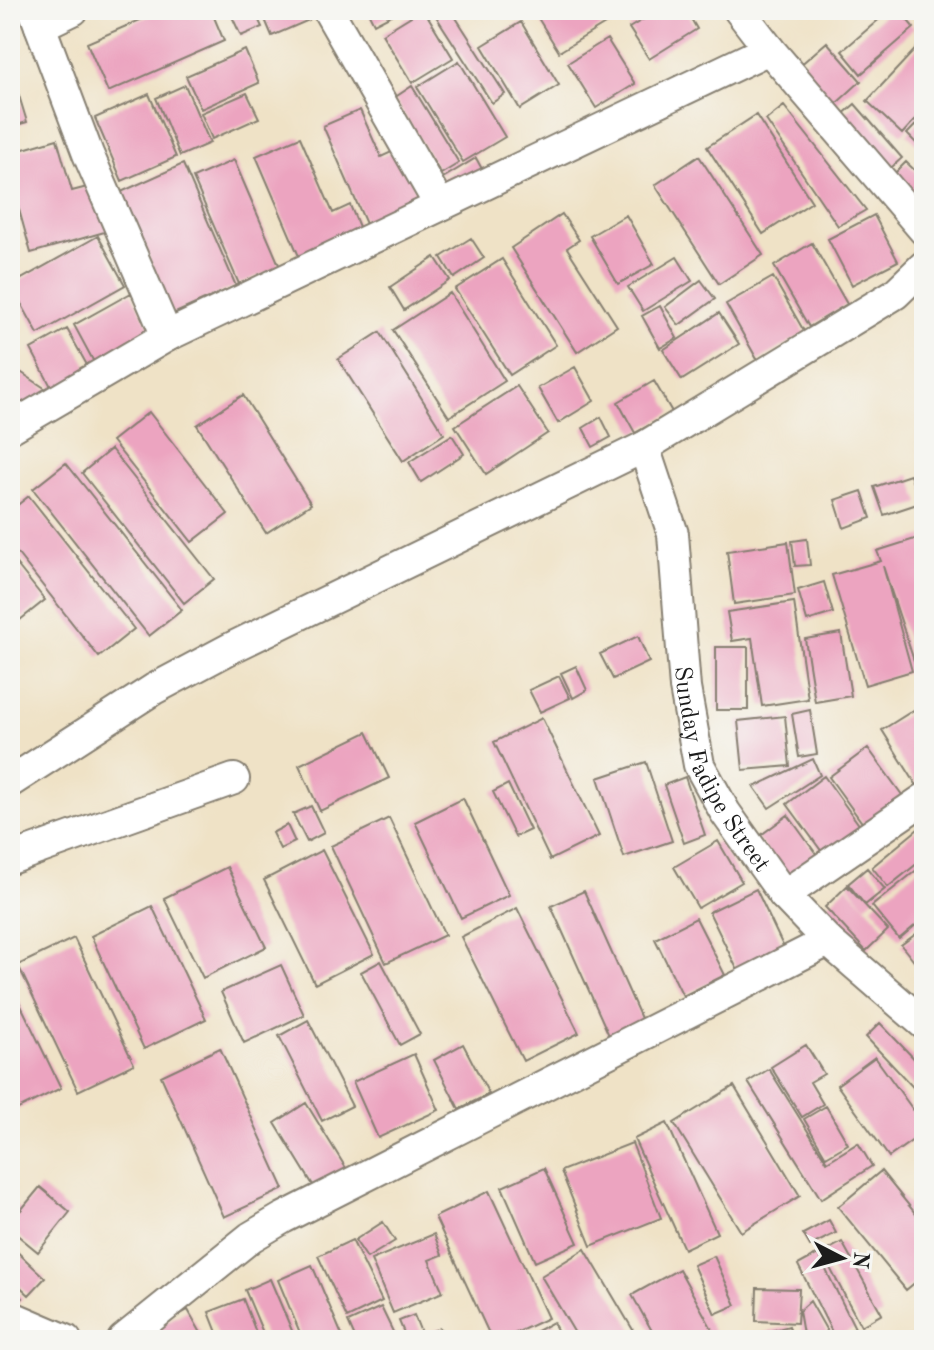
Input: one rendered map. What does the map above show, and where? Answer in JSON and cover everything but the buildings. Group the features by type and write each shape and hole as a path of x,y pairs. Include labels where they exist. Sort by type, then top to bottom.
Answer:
{"street":[{"path":"73,10 37,18 88,154 167,336"},
{"path":"328,10 439,204"},
{"path":"739,10 924,230"},
{"path":"10,428 167,336 769,49"},
{"path":"10,782 154,689 231,648 644,447 895,294 924,266"},
{"name":"Sunday Fadipe Street","path":"644,447 673,534 685,688 699,765 725,812 784,895 828,941 924,1024"},
{"path":"10,859 234,779"},
{"path":"784,895 924,799"},
{"path":"123,1340 251,1237 283,1218 828,941"},
{"path":"10,1316 66,1340"}]}
